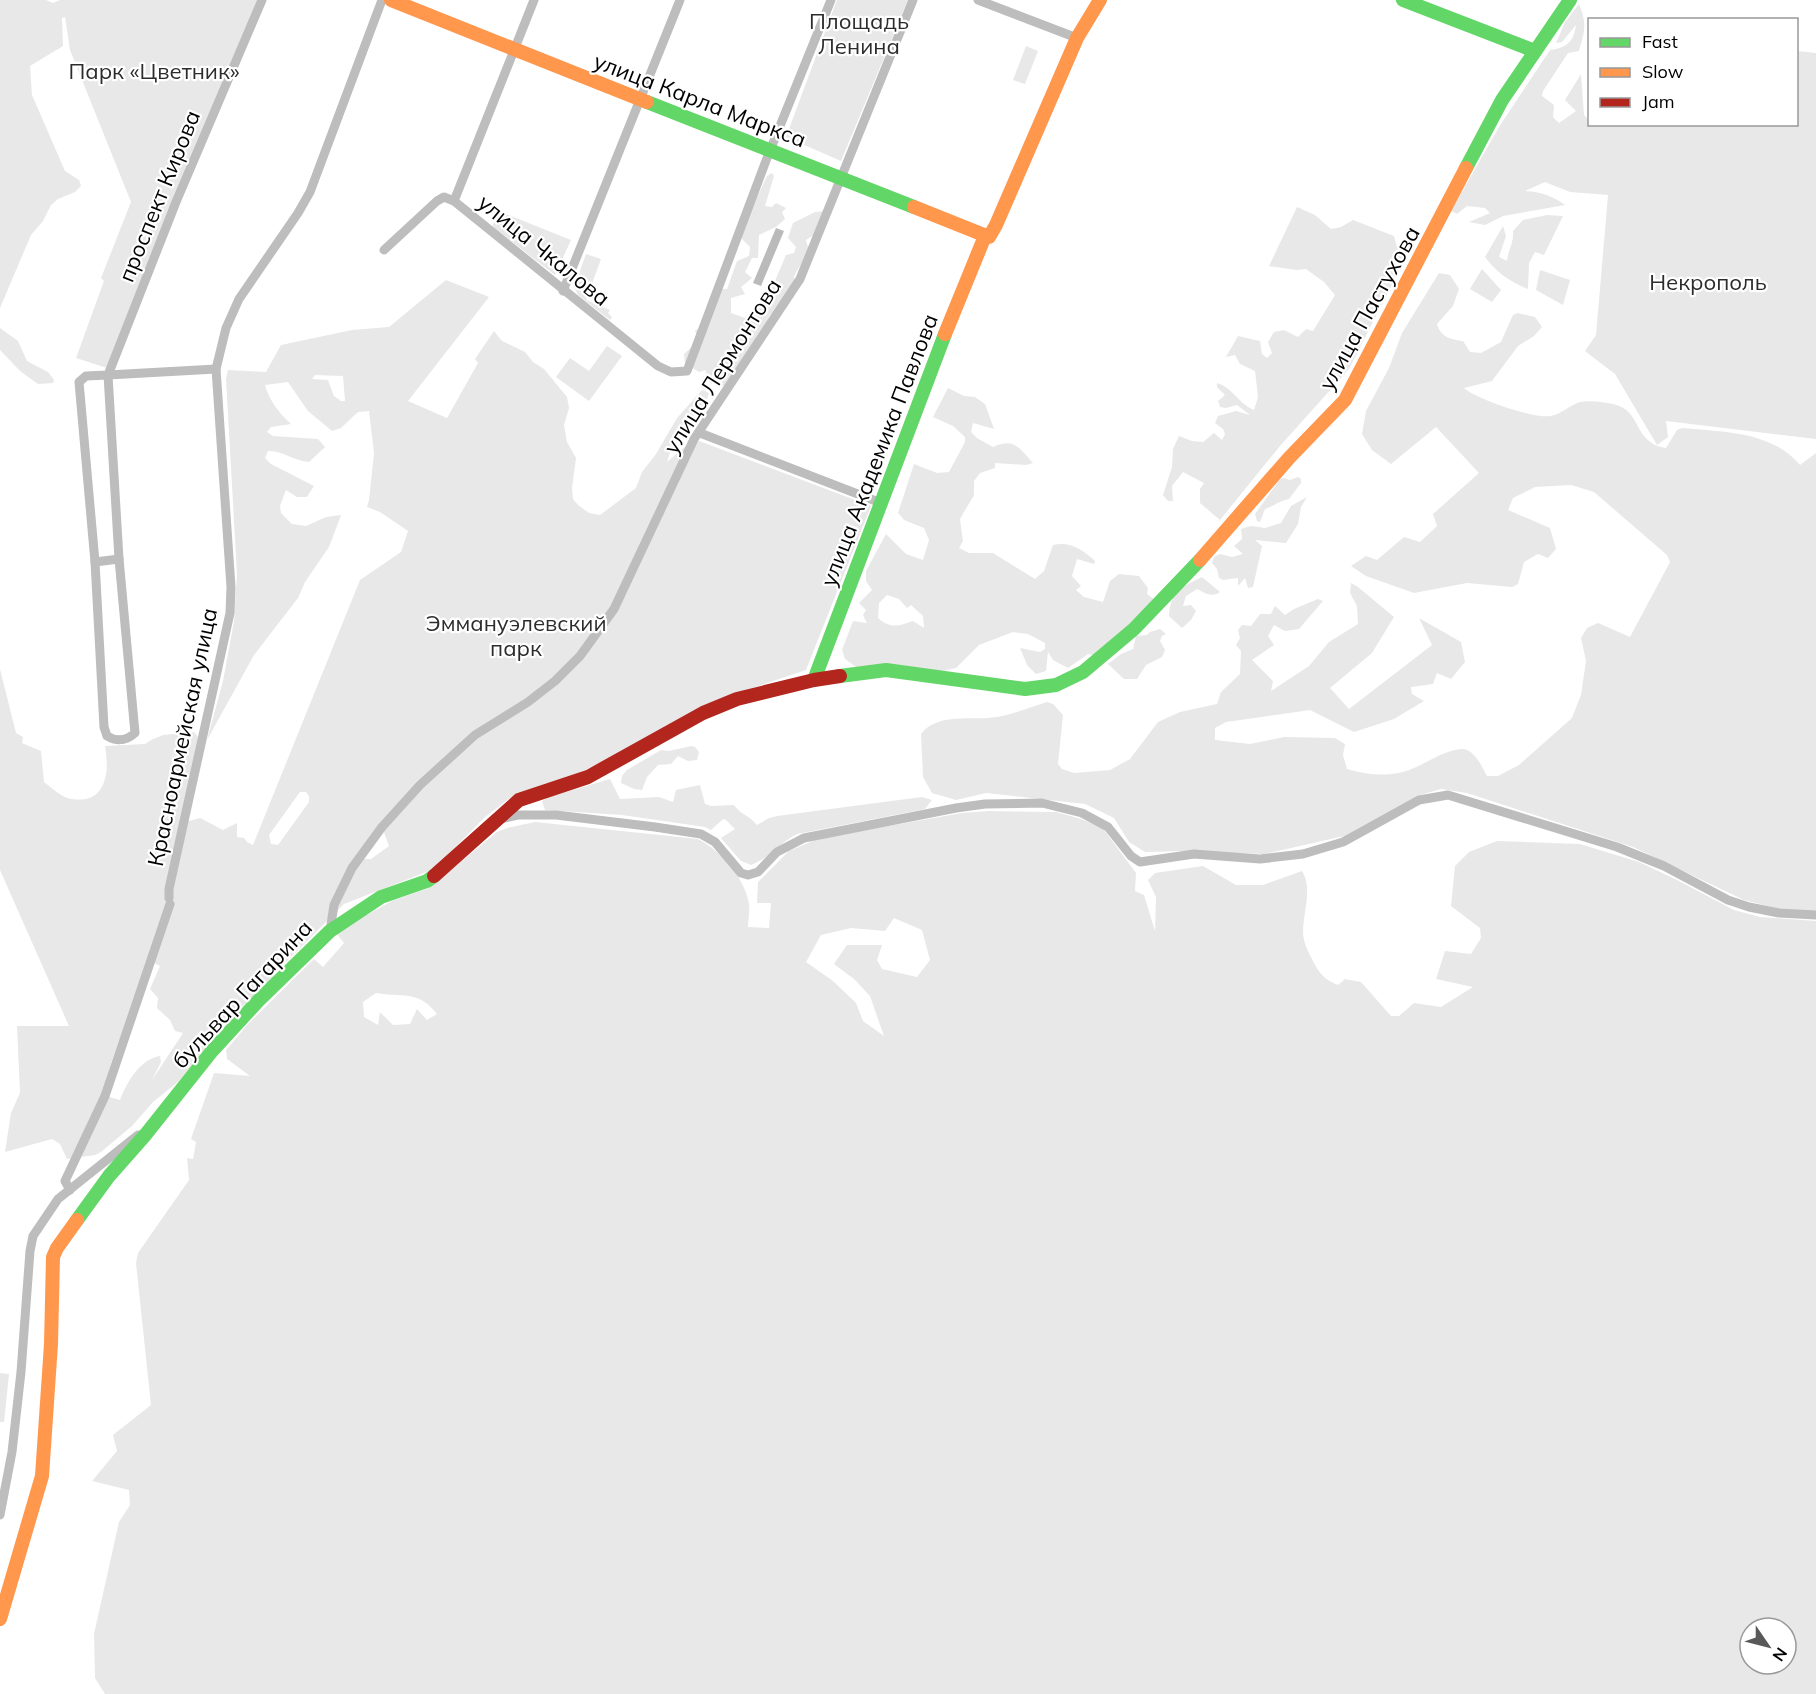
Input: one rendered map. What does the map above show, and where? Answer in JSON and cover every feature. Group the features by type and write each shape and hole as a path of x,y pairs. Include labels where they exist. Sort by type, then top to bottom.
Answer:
{"street":[{"name":"проспект Кирова","path":"108,375 86,376 80,379 80,387 95,562 104,727 107,736 112,740 124,740 135,733 119,559 108,375 176,202 262,0"},
{"name":"Красноармейская улица","path":"70,1190 65,1181 105,1096 170,901 169,889 184,816 230,613 231,587 216,369 226,328 239,299 310,192 382,0"},
{"name":"улица Карла Маркса","path":"391,0 988,235"},
{"path":"454,201 534,0"},
{"path":"563,291 681,0"},
{"name":"улица Лермонтова","path":"687,371 831,0"},
{"name":"улица Лермонтова","path":"330,931 334,905 352,867 382,827 420,785 475,735 528,702 555,681 580,656 614,609 694,439 800,279 913,0"},
{"path":"978,0 1077,38"},
{"name":"улица Академика Павлова","path":"814,680 926,382 988,235 1077,38 1100,0"},
{"path":"1403,0 1535,51"},
{"name":"улица Пастухова","path":"1044,687 1056,685 1083,672 1134,629 1211,548 1289,458 1345,400 1440,222 1479,142 1513,83 1570,0"},
{"name":"улица Чкалова","path":"384,250 444,197 454,201 658,366 671,372 687,371"},
{"path":"108,375 216,369"},
{"path":"700,433 881,503"},
{"path":"95,562 119,559"},
{"name":"бульвар Гагарина","path":"0,1619 44,1467 50,1374 53,1257 63,1238 109,1176 129,1155 212,1051 258,1001 330,931 381,897 427,881 444,869 519,800 588,777 703,713 737,699 814,680 886,670 1003,687 1025,689 1044,687"},
{"path":"496,820 518,815 556,815 700,834 715,842 741,873 748,875 758,872 777,852 804,838 985,804 1042,803 1082,813 1108,827 1131,856 1140,862 1194,854 1260,859 1303,854 1343,842 1419,800 1448,795 1617,847 1664,866 1728,900 1749,907 1779,913 1816,915"},
{"name":"бульвар Гагарина","path":"0,1515 8,1483 33,1236 58,1199 127,1145 166,1109"}],"green space":[{"name":"Парк «Цветник»","path":"0,0 46,0 53,3 60,0 259,0 110,369 76,358 104,281 101,278 131,202 70,50 65,17 62,18 63,46 30,66 32,95 65,171 79,180 81,186 75,192 58,199 51,205 43,221 31,235 0,308"},
{"name":"Площадь Ленина","path":"837,0 908,0 841,161 786,137"},
{"name":"Некрополь","path":"1579,4 1584,27 1579,51 1568,53 1542,96 1554,105 1553,117 1559,123 1576,111 1565,100 1581,74 1584,115 1588,119 1588,126 1798,126 1798,51 1816,53 1816,439 1666,421 1668,437 1657,445 1615,374 1585,351 1596,335 1608,195 1570,192 1545,182 1525,191 1546,195 1565,205 1503,216 1485,225 1469,222 1490,213 1485,208 1467,206 1457,214 1451,211 1499,127 1550,50 1561,48 1569,43 1576,25 1562,42 1556,43 1565,22"},
{"path":"1026,46 1038,51 1025,84 1013,80"},
{"path":"772,173 774,176 765,206 772,207 776,203 786,208 782,212 785,219 776,227 759,235 758,258 752,258 745,272 752,278 741,287 745,294 731,298 731,313 745,318 766,302 786,255 794,253 796,247 788,238 793,223 815,212 826,211 817,233 806,240 809,251 794,276 795,283 781,307 770,315 751,352 728,385 722,386 720,377 712,384 705,380 706,370 699,372 685,363 684,354 698,341 695,330 701,329 718,289 727,289 737,261 749,256 750,247 741,238 743,227 767,176"},
{"path":"1297,207 1315,215 1331,229 1341,227 1353,220 1394,236 1397,247 1410,249 1349,369 1280,446 1220,520 1200,503 1200,489 1204,483 1183,472 1172,486 1173,501 1168,501 1163,495 1172,467 1173,449 1179,436 1203,442 1214,433 1222,440 1225,434 1223,429 1215,423 1218,416 1236,411 1250,415 1237,405 1220,407 1218,401 1225,395 1217,387 1217,383 1227,388 1254,410 1258,397 1255,371 1240,364 1235,355 1226,357 1238,336 1260,341 1262,354 1267,358 1272,353 1268,342 1274,332 1284,330 1298,337 1306,329 1313,331 1335,295 1324,282 1306,269 1269,266"},
{"path":"499,211 571,240 555,275 493,227"},
{"path":"1547,215 1563,216 1544,255 1535,252 1529,263 1528,289 1504,276 1485,257 1503,226 1506,236 1499,257 1507,261 1513,231 1523,220"},
{"path":"586,254 601,259 586,300 610,310 608,313 612,317 610,320 578,295 574,287"},
{"path":"1482,269 1501,290 1492,302 1470,289"},
{"path":"1540,270 1570,280 1563,305 1536,290"},
{"path":"1439,273 1450,275 1459,289 1453,306 1437,324 1447,337 1463,341 1470,352 1481,353 1501,342 1513,315 1518,313 1535,317 1542,327 1534,336 1518,346 1492,381 1464,388 1480,397 1519,411 1543,416 1555,415 1580,402 1613,404 1629,413 1648,440 1666,448 1677,430 1682,428 1730,432 1761,439 1776,445 1800,465 1816,453 1816,912 1780,909 1744,900 1633,847 1467,793 1441,789 1417,796 1344,836 1264,854 1145,852 1129,842 1114,818 1085,804 986,793 956,800 932,793 923,777 921,734 928,727 946,720 997,717 1047,702 1053,704 1063,715 1058,764 1062,769 1074,773 1110,770 1130,759 1158,722 1180,712 1217,704 1221,692 1240,674 1241,651 1236,645 1240,638 1238,630 1242,625 1251,626 1260,614 1271,614 1275,606 1285,615 1318,599 1323,601 1299,629 1285,631 1274,625 1268,636 1274,645 1252,660 1273,681 1271,691 1309,666 1329,642 1358,624 1357,606 1350,593 1351,583 1394,617 1372,653 1330,688 1349,709 1432,645 1419,618 1461,642 1465,662 1451,679 1437,673 1433,684 1411,687 1412,694 1424,701 1394,719 1354,732 1310,710 1226,722 1215,728 1215,740 1250,744 1284,737 1335,738 1345,744 1343,755 1347,769 1376,774 1406,771 1446,753 1461,749 1474,755 1487,776 1498,776 1519,765 1572,718 1581,695 1586,661 1581,638 1587,628 1598,623 1630,637 1670,562 1667,555 1594,492 1571,485 1535,487 1513,498 1508,510 1550,528 1556,549 1548,558 1538,554 1524,562 1518,584 1512,587 1467,583 1414,593 1366,576 1351,566 1366,556 1377,560 1404,537 1420,542 1437,526 1433,514 1479,473 1436,427 1391,464 1372,450 1362,434 1366,411 1389,368 1402,333"},
{"name":"Эммануэлевский парк","path":"446,280 489,297 408,401 447,418 478,363 475,359 494,331 502,341 525,352 533,362 544,369 567,397 569,408 564,425 567,442 576,458 572,488 573,499 589,513 600,515 636,488 642,472 656,454 677,418 702,390 709,393 706,402 679,435 667,462 694,439 871,506 806,670 723,698 632,749 563,780 510,798 484,818 434,869 344,904 275,973 274,977 227,1021 179,1081 153,1102 132,1126 101,1152 67,1159 60,1144 52,1139 5,1152 11,1113 20,1093 17,1026 69,1026 0,870 0,669 16,733 23,737 22,743 41,751 44,782 57,792 65,797 79,800 95,795 102,786 107,771 105,746 145,744 163,735 194,732 198,737 182,823 200,818 223,830 237,823 237,837 244,838 253,845 360,580 401,552 408,531 380,512 367,507 374,453 369,411 358,412 341,428 332,431 308,411 288,382 265,385 275,406 291,424 271,427 267,432 273,436 318,439 325,447 309,462 268,451 265,458 271,464 314,486 307,497 297,497 286,490 280,506 281,513 292,524 306,526 326,517 341,515 329,547 305,582 298,598 254,655 207,740 223,681 234,621 237,574 226,379 228,370 266,372 281,345 352,330 389,327","holes":["315,375 343,376 345,401 334,396 328,380 312,379","300,792 306,792 309,802 278,845 271,844 269,835","382,827 389,846 371,859 362,859","154,963 160,966 150,989 158,998 157,1008 170,1020 175,1031 183,1033 152,1080 161,1062 160,1056 140,1066 130,1079 120,1100 103,1095 111,1063 145,970"]},
{"path":"0,328 18,341 27,361 48,372 54,380 53,383 38,384 20,371 0,350"},
{"path":"607,346 622,356 589,401 556,377 570,358 589,371"},
{"path":"948,388 964,396 975,397 985,404 994,429 973,423 971,432 993,447 1006,443 1016,446 1033,463 1026,465 995,463 995,468 980,473 974,481 974,495 960,519 963,541 959,548 969,553 993,553 1035,579 1044,571 1053,545 1071,545 1095,561 1094,564 1077,559 1072,576 1081,586 1076,590 1084,597 1103,602 1110,581 1119,574 1139,576 1148,588 1147,594 1155,600 1097,656 1088,654 1068,668 1053,660 1048,652 1046,671 1036,674 1027,665 1020,648 1040,652 1045,649 1045,643 1028,634 1013,632 979,645 956,668 936,672 856,667 845,659 842,650 853,621 867,623 863,615 866,610 859,603 872,590 866,581 866,571 886,534 906,554 923,560 929,540 924,528 904,520 898,513 914,464 937,473 949,472 965,442 965,437 953,426 933,417","holes":["887,595 899,599 907,608 911,605 923,616 924,628 913,621 895,626 878,618 879,603"]},
{"path":"1298,477 1301,483 1289,499 1265,509 1260,522 1257,521 1255,514 1280,479 1290,480"},
{"path":"1307,497 1301,507 1298,524 1286,543 1255,540 1262,546 1253,587 1248,588 1245,578 1238,586 1238,578 1223,580 1219,578 1217,569 1212,563 1214,557 1220,554 1232,557 1243,554 1234,546 1242,539 1241,529 1251,526 1265,528 1281,523 1291,506"},
{"path":"1202,577 1220,592 1211,595 1197,589 1186,596 1183,606 1191,605 1196,611 1191,620 1182,628 1169,616 1172,601 1183,587"},
{"path":"1160,629 1166,634 1160,641 1165,650 1162,657 1146,665 1137,679 1124,679 1108,664 1121,654 1133,649 1136,636 1147,635"},
{"path":"691,746 699,752 697,760 688,761 678,756 671,764 658,765 647,777 642,790 621,783 622,776 627,770 661,750 669,751"},
{"path":"610,779 620,799 659,797 673,802 676,790 700,785 705,804 734,805 757,825 777,816 922,797 932,800 925,809 797,834 751,865 741,861 721,838 735,829 725,819 711,830 705,827 622,815 545,810 542,801 549,797"},
{"path":"1056,812 1078,818 1102,827 1136,873 1135,891 1144,895 1155,931 1156,897 1148,880 1155,873 1203,866 1236,885 1263,885 1302,871 1307,885 1303,936 1316,967 1326,979 1338,985 1345,979 1361,982 1391,1016 1399,1016 1414,1003 1441,1007 1473,987 1436,979 1445,951 1471,954 1481,938 1480,928 1451,906 1455,866 1469,852 1497,841 1580,844 1639,862 1734,910 1760,917 1816,921 1816,1694 105,1694 95,1678 94,1634 119,1522 130,1505 129,1490 92,1481 117,1451 113,1435 151,1405 136,1263 138,1253 189,1180 187,1158 193,1159 196,1142 191,1139 214,1073 250,1076 227,1059 226,1050 248,1024 314,959 323,967 344,943 337,934 392,901 429,888 497,832 507,828 535,822 698,839 715,850 737,875 747,894 748,927 769,928 771,903 757,903 758,882 789,851 820,838 962,813","holes":["894,918 922,930 930,960 917,977 882,969 877,960 882,945 847,945 834,964 854,979 870,996 884,1036 863,1021 856,1003 833,981 806,962 821,935 851,928 885,931","376,993 416,998 430,1006 437,1014 427,1020 417,1009 410,1024 393,1025 380,1012 378,1025 364,1017 363,1002"]},
{"path":"0,1373 9,1374 4,1422 0,1422"}],"shaded area":[{"path":"776,228 784,231 761,286 753,283"}],"traffic: fast":[{"path":"1403,0 1535,51"},
{"path":"1466,168 1502,100 1570,0"},
{"path":"647,102 914,207"},
{"path":"814,680 945,334"},
{"path":"840,676 886,670 1025,689 1056,685 1083,672 1134,629 1200,560"},
{"path":"77,1220 109,1176 146,1134 212,1051 258,1001 330,931 381,897 427,881 434,876"}],"traffic: slow":[{"path":"391,0 647,102"},
{"path":"914,207 989,237 1077,38 1100,0"},
{"path":"1200,560 1289,458 1345,400 1466,168"},
{"path":"945,334 985,236"},
{"path":"0,1619 42,1476 51,1344 53,1257 77,1220"}],"traffic: jam":[{"path":"434,876 519,800 588,777 703,713 737,699 840,676"}]}
